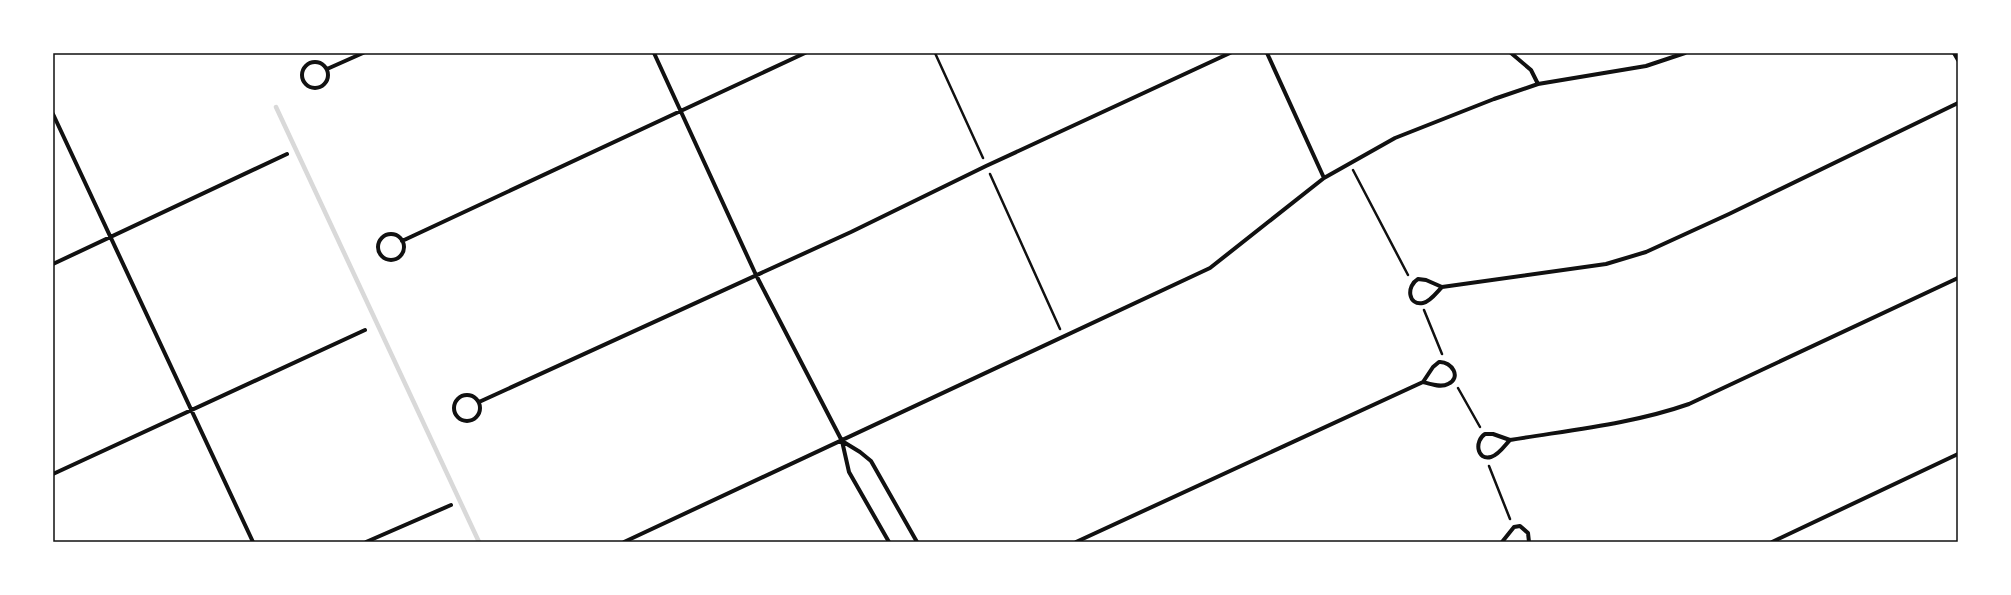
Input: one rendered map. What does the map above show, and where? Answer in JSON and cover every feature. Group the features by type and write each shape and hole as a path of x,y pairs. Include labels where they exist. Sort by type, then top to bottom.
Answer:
{"street":[{"path":"327,69 363,53"},
{"path":"654,53 756,275 842,441 849,472 889,542"},
{"path":"402,241 679,110 805,53"},
{"path":"479,402 851,232 986,166 1230,53"},
{"path":"1267,53 1324,178"},
{"path":"1511,53 1531,70 1538,84"},
{"path":"624,542 1210,268 1324,178 1395,138 1494,99 1538,84 1646,66 1685,53"},
{"path":"1954,53 1958,60"},
{"path":"311,62 320,63 327,69 326,81 321,87 309,87 303,81 302,77 304,68 311,62"},
{"path":"1442,287 1430,299 1421,303 1416,302 1412,298 1410,288 1412,283 1418,280 1426,280 1442,287 1591,266 1629,258 1729,214 1958,103"},
{"path":"53,114 253,542"},
{"path":"53,264 287,154"},
{"path":"393,234 402,241 404,250 398,258 394,260 385,259 379,253 379,241 385,235 393,234"},
{"path":"1510,440 1498,453 1491,457 1480,453 1477,443 1480,437 1485,434 1493,434 1510,440 1604,425 1648,416 1690,404 1958,278"},
{"path":"53,474 365,330"},
{"path":"1076,542 1423,382 1433,367 1439,362 1450,364 1455,374 1453,380 1448,384 1440,385 1423,382"},
{"path":"469,395 479,402 480,411 471,421 462,420 455,414 454,406 461,396 469,395"},
{"path":"842,441 871,461 917,542"},
{"path":"1772,542 1958,454"},
{"path":"366,542 451,505"},
{"path":"1502,542 1514,527 1520,526 1528,533 1529,542"}],"path":[{"path":"935,53 1064,337"},
{"path":"1350,163 1412,283"},
{"path":"1421,303 1445,362"},
{"path":"1453,380 1480,426 1480,437"},
{"path":"1485,456 1514,527"}],"waterway":[{"path":"276,107 479,542"}]}
